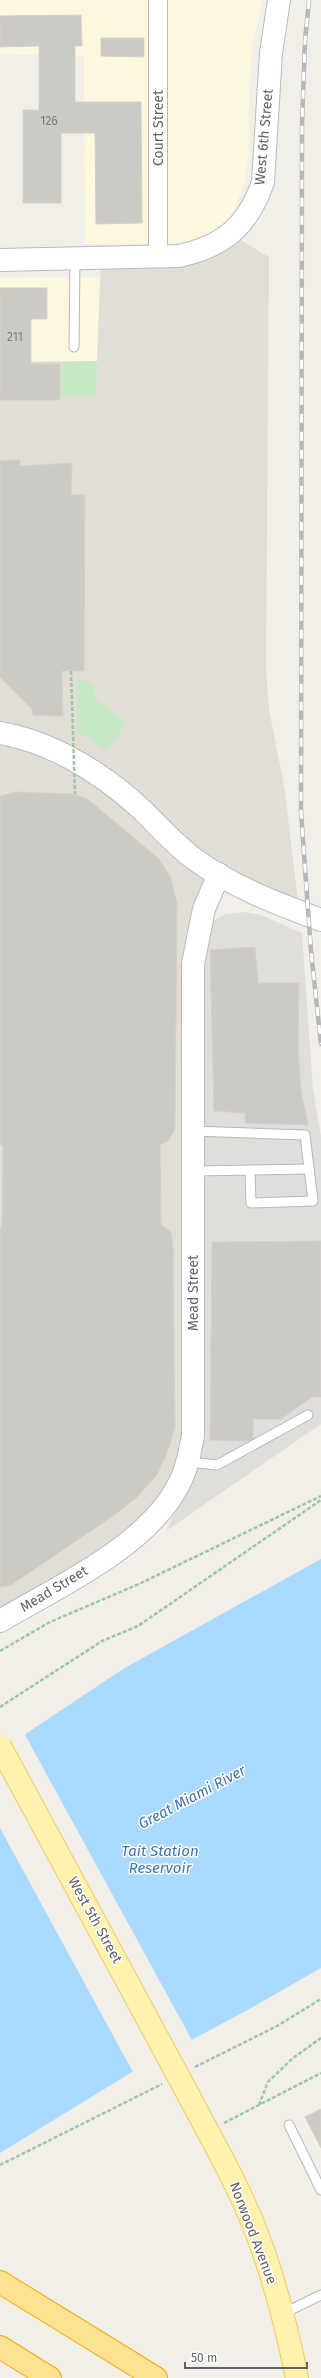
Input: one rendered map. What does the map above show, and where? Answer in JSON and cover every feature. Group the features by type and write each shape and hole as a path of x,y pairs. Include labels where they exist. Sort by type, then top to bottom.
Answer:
{"highway":[{"path":"0,2282 156,2378"},
{"path":"0,2347 50,2378"}],"main road":[{"name":"West 5th Street","path":"0,1746 189,2096"},
{"name":"Norwood Avenue","path":"189,2096 239,2190 257,2234 282,2314 297,2378"}],"street":[{"name":"Court Street","path":"158,0 158,256"},
{"name":"West 6th Street","path":"0,260 180,256 215,245 231,234 245,220 257,202 263,182 270,53 279,0"},
{"path":"0,733 13,735 67,756 95,771 119,789 169,838 193,858 219,874 321,920"},
{"name":"Mead Street","path":"0,1621 108,1556 141,1534 159,1516 171,1499 188,1462 193,1436 193,964 204,909 219,874"}],"lane":[{"path":"74,347 75,259"},
{"path":"192,1131 305,1135 313,1201 251,1203 250,1170"},
{"path":"192,1171 309,1169"},
{"path":"188,1462 217,1465 308,1415"},
{"path":"290,2125 321,2190"},
{"path":"282,2314 321,2295"}],"path":[{"path":"71,671 75,794"},
{"path":"0,1651 50,1622 140,1584 321,1496"},
{"path":"0,1707 102,1641 138,1626 321,1500"},
{"path":"259,2104 268,2082 293,2058 321,2038"},
{"path":"208,2131 321,2073"},
{"path":"0,2165 37,2146"}],"shaded area":[{"path":"0,0 263,0 252,46 249,94 249,154 244,184 233,212 213,235 187,243 85,244 84,56 0,54"},
{"path":"231,234 269,257 266,668 269,709 285,791 299,911 219,875 204,909 193,1436 171,1499 0,1621 0,362 97,361 101,259 158,256"},
{"path":"100,277 97,361 0,362 0,278"},
{"path":"244,912 261,915 302,933 313,1089 321,1137 321,1424 166,1531 185,1493 198,1006 204,937 213,921 225,914"}],"green space":[{"path":"97,361 96,396 61,396 62,362"},
{"path":"77,679 92,683 95,699 126,722 107,751 77,730"}],"water":[{"name":"Tait Station Reservoir","path":"321,1559 321,1968 251,2008 132,2072 0,2153 0,1751 123,1669"}],"pier":[{"path":"24,1733 193,2042 134,2074 0,1828 0,1748"}],"building":[{"path":"81,15 82,46 75,46 75,102 141,102 142,223 96,224 95,133 61,133 61,203 23,203 23,110 39,110 39,46 0,47 0,16"},
{"path":"101,38 144,38 144,57 101,56"},
{"path":"0,288 47,288 47,319 31,319 31,364 60,364 60,400 0,400"},
{"path":"20,460 20,466 72,463 71,495 85,495 84,671 62,671 63,716 33,715 32,709 0,677 0,461"},
{"path":"16,792 75,794 89,800 159,859 170,876 177,903 175,1129 168,1141 160,1145 161,1224 171,1232 173,1246 175,1428 167,1453 156,1476 137,1497 113,1516 11,1585 0,1587 0,1227 2,1227 3,1146 0,1144 0,796"},
{"path":"255,947 258,983 299,983 298,1047 301,1092 308,1125 245,1123 245,1113 214,1111 210,950"},
{"path":"321,1241 321,1397 312,1397 281,1419 253,1419 253,1438 249,1441 210,1440 212,1242"},
{"path":"321,2109 321,2148 305,2117"}],"railway":[{"path":"309,0 305,41 302,125 301,812 311,951 321,1044"}],"water label":[{"name":"Great Miami River","path":"192,1797"}]}
